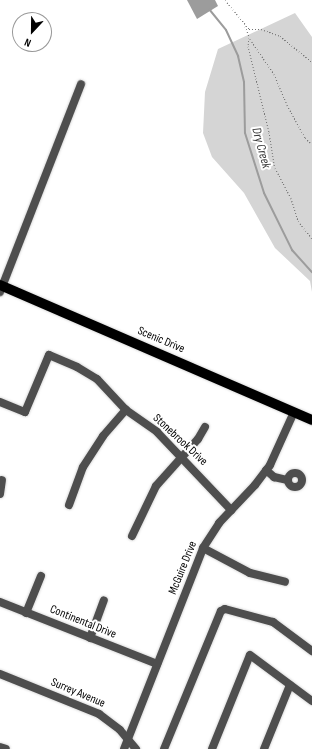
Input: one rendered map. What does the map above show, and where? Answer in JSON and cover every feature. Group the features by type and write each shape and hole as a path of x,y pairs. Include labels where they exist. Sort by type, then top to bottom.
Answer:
{"main road":[{"name":"Scenic Drive","path":"1,288 312,420"}],"street":[{"path":"1,288 81,84"},
{"name":"Stonebrook Drive","path":"0,402 25,412 49,355 97,379 126,410 157,432 183,457 231,510"},
{"path":"69,505 83,467 103,436 126,410"},
{"name":"McGuire Drive","path":"124,749 203,548 231,510 266,470 294,412"},
{"path":"132,536 156,486 183,457 205,427"},
{"path":"266,470 274,477 288,480"},
{"path":"0,494 2,480"},
{"path":"203,548 250,573 285,582"},
{"path":"26,613 41,576"},
{"path":"90,638 104,600"},
{"name":"Continental Drive","path":"0,602 157,664"},
{"path":"164,749 220,610 225,609 272,622 312,651"},
{"path":"212,749 250,655 312,702"},
{"name":"Surrey Avenue","path":"0,674 99,714 128,739 136,749"},
{"path":"264,749 290,685"},
{"path":"0,747 6,749"}],"path":[{"path":"225,0 245,26 249,38 251,60 269,132 275,168 290,198 298,221 312,238"},
{"path":"245,26 249,29 261,29 280,36 312,62"},
{"path":"249,38 274,74 284,99 305,138 312,144"}],"shaded area":[{"path":"187,0 215,0 218,6 197,19"},
{"path":"295,13 312,37 312,292 310,281 275,248 244,193 212,157 203,133 205,92 218,49"}],"waterway":[{"name":"Dry Creek","path":"209,9 226,30 238,56 244,82 245,133 264,193 292,250 312,272"}]}
